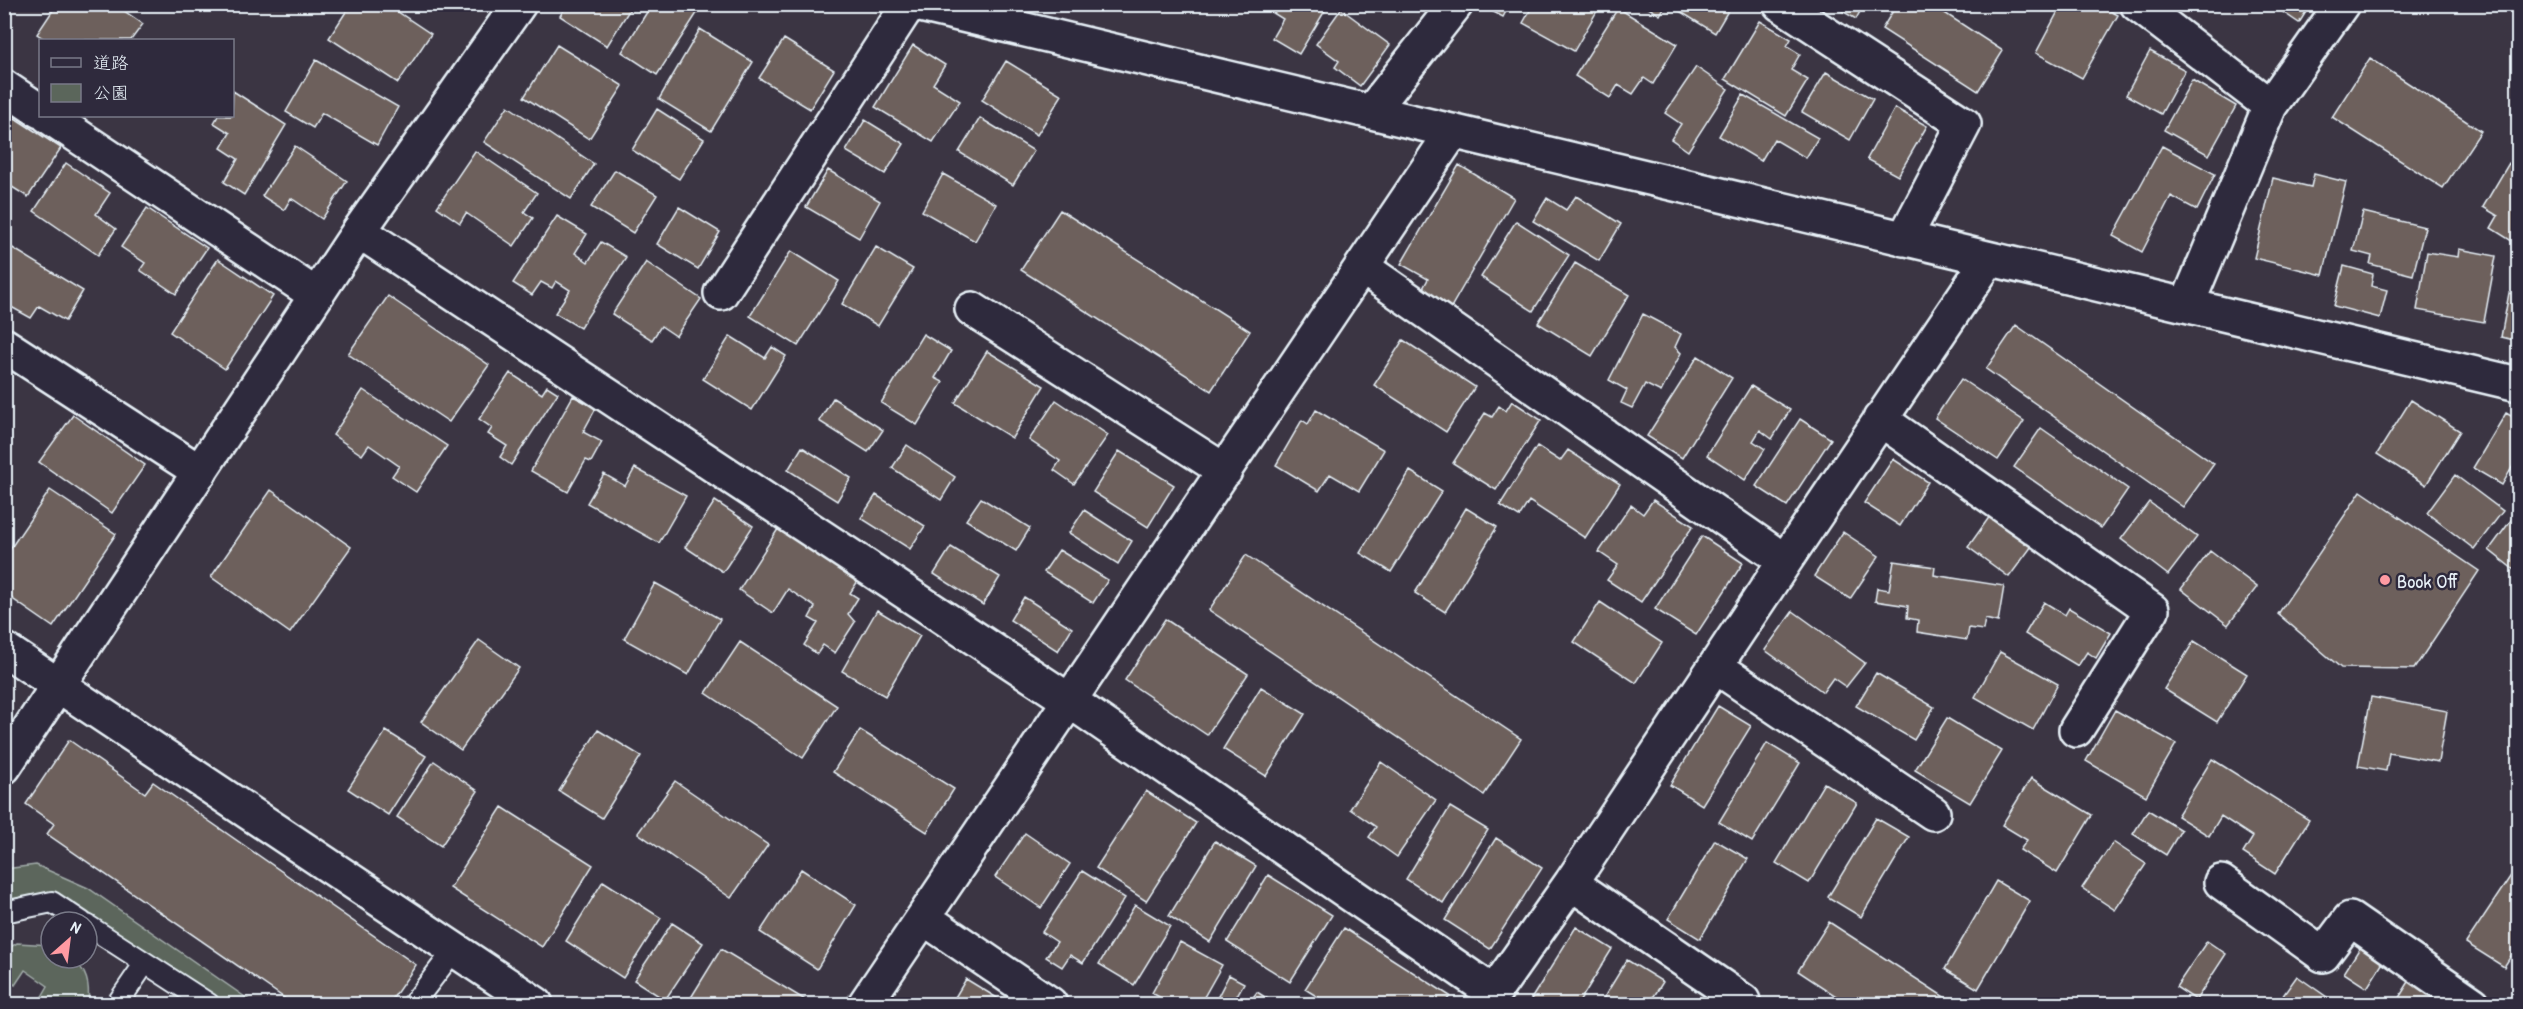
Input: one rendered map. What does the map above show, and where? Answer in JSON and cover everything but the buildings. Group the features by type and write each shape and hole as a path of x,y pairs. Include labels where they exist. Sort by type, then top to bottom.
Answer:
{"street":[{"path":"4,767 359,231 519,4"},
{"path":"720,293 909,4"},
{"path":"916,4 2518,384"},
{"path":"1371,112 1456,4"},
{"path":"1780,4 1964,124 1904,239"},
{"path":"2137,4 2270,106"},
{"path":"2187,305 2270,106 2342,4"},
{"path":"4,87 39,110"},
{"path":"49,117 316,295"},
{"path":"865,1005 1453,131"},
{"path":"359,231 1070,701 1490,999 1571,883 1989,259"},
{"path":"1362,267 1785,561"},
{"path":"972,309 1225,471"},
{"path":"4,345 200,472"},
{"path":"1880,419 2152,610 2076,730"},
{"path":"4,649 536,1005"},
{"path":"1715,666 1933,813"},
{"path":"2220,882 2323,955 2350,919 2473,1005"},
{"path":"1571,883 1743,1001"},
{"path":"924,918 1050,1005"}],"lane":[{"path":"4,912 52,902 64,910"},
{"path":"99,933 208,1005"},
{"path":"413,1005 454,950"},
{"path":"117,1005 145,963"}],"green space":[{"path":"36,865 88,888 255,1004 209,1004 99,933 99,910 64,910 52,902 5,905 5,869"},
{"path":"17,943 39,944 39,970 82,970 86,978 88,1003 48,1004 40,1000 48,986 25,970 15,985 5,976 4,951"}],"place":[{"name":"Book Off","path":"2385,580"}]}
